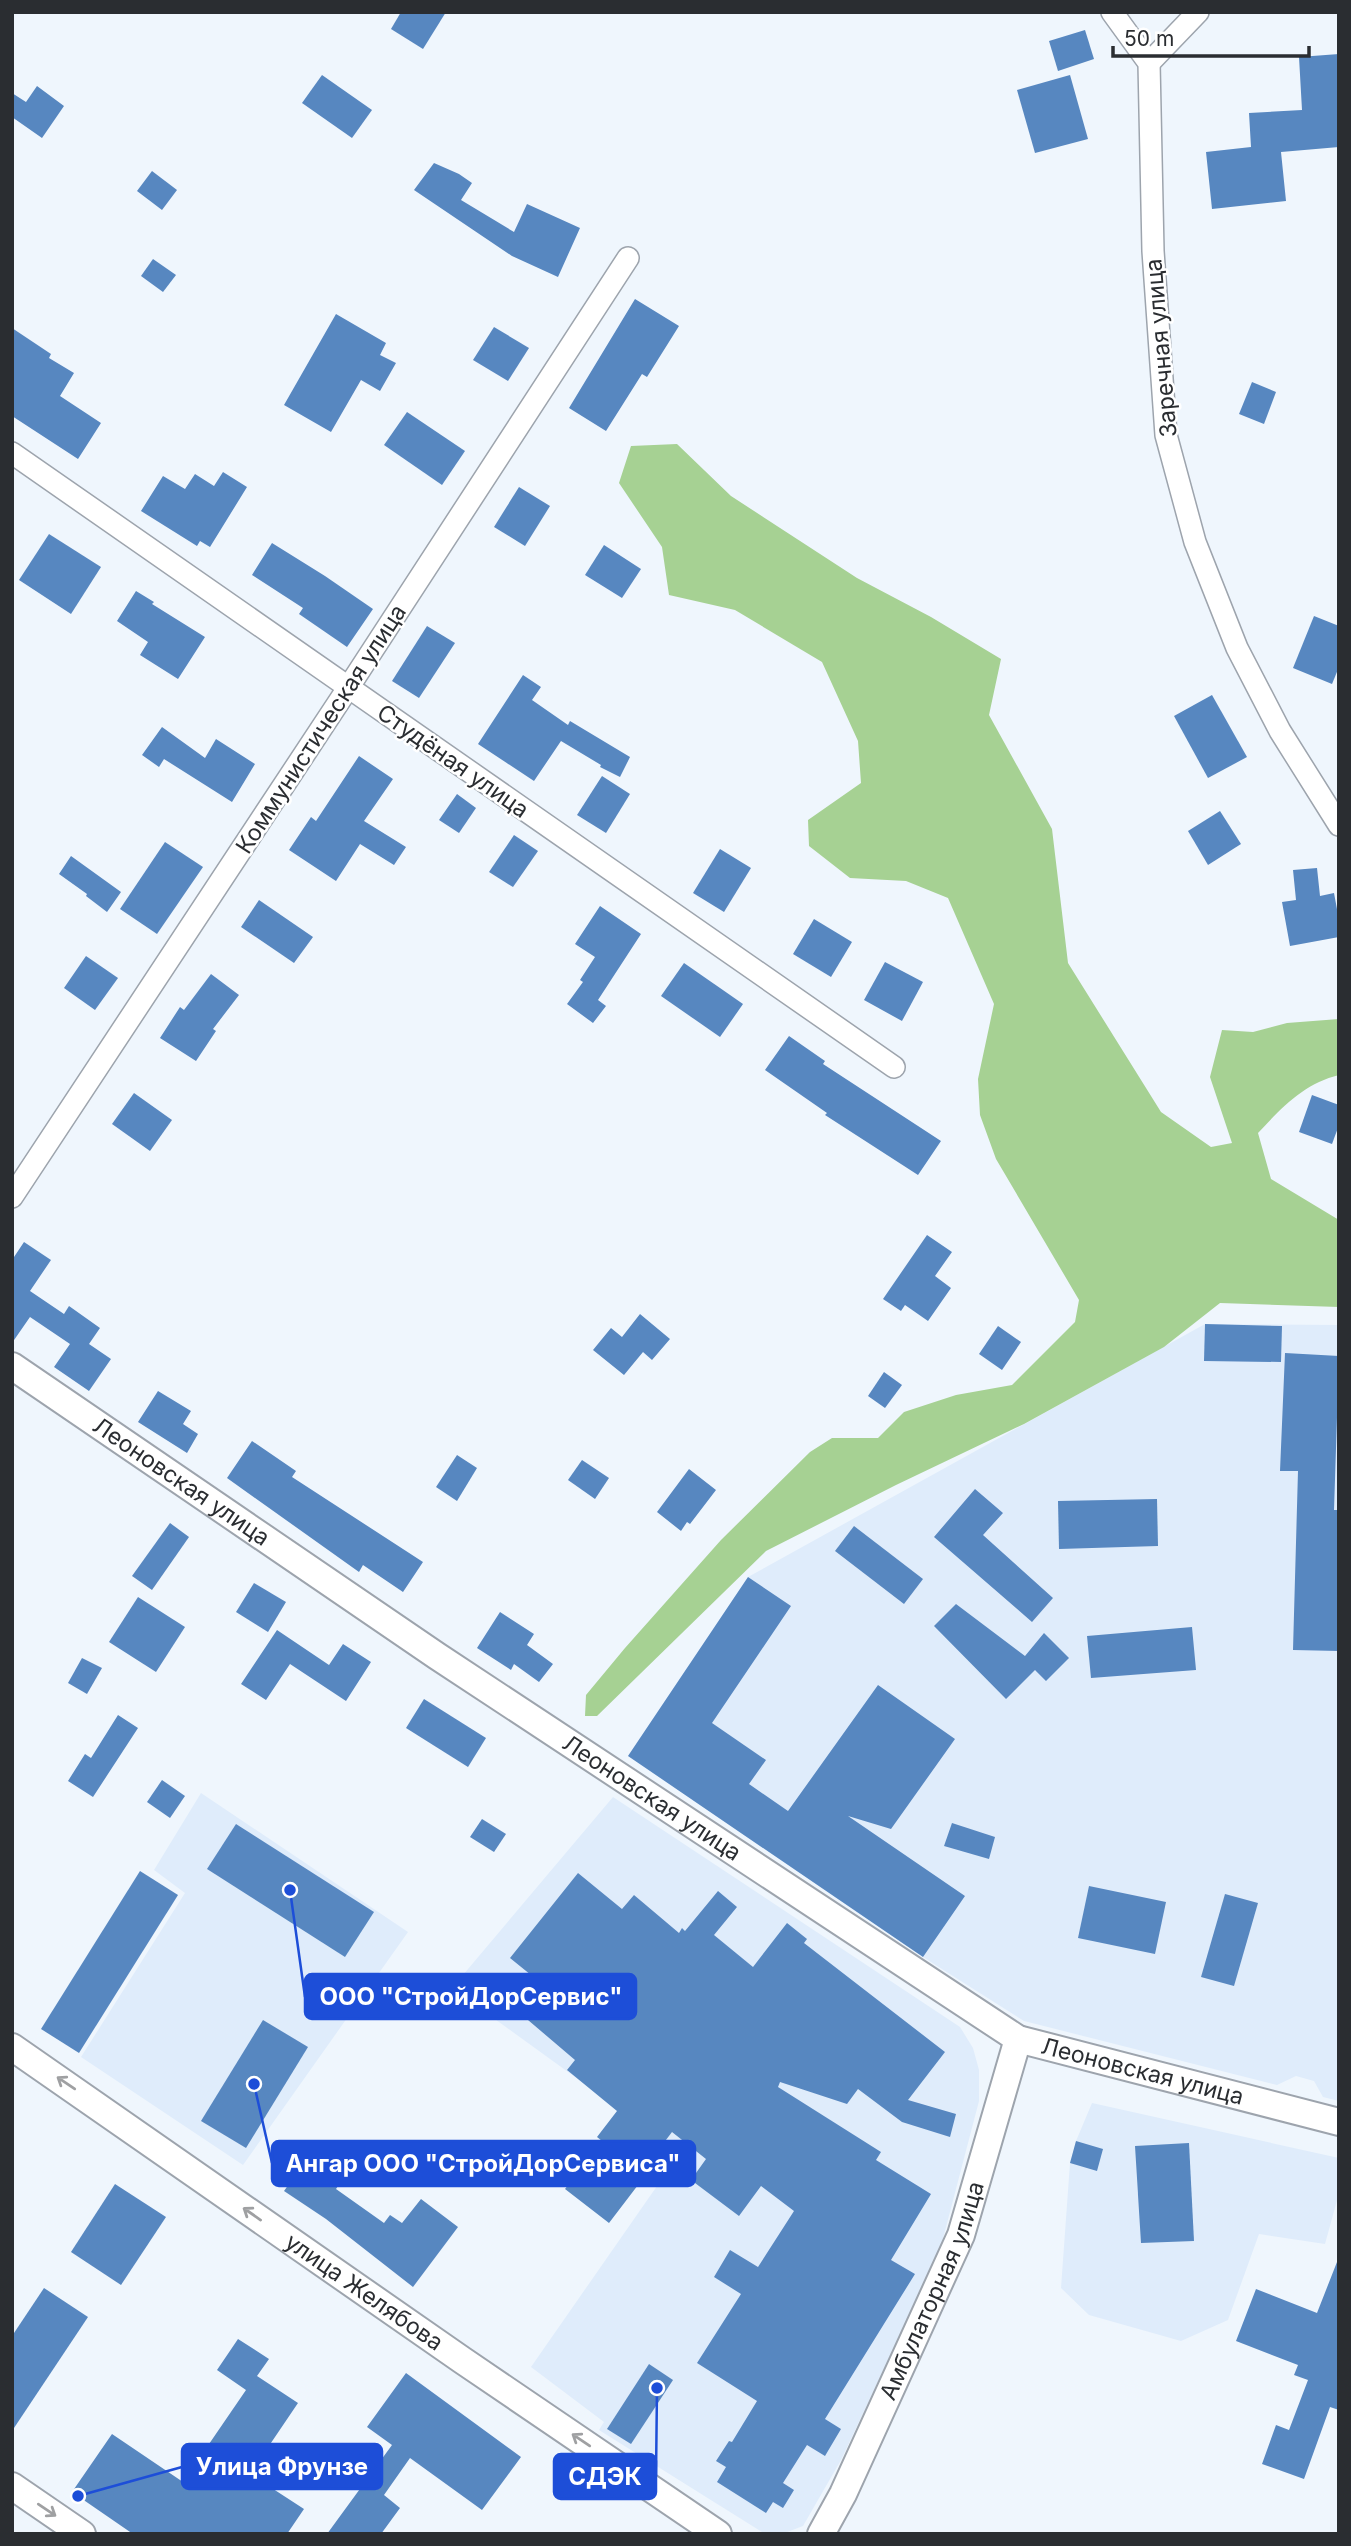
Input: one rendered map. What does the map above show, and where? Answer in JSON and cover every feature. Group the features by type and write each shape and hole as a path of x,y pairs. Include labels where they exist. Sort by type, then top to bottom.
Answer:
{"street":[{"path":"1111,12 1149,63 1198,12"},
{"name":"Заречная улица","path":"1149,63 1153,251 1167,435 1195,542 1237,648 1280,731 1339,825"},
{"name":"Коммунистическая улица","path":"12,1197 628,258"},
{"name":"Студёная улица","path":"12,453 894,1067"},
{"name":"Леоновская улица","path":"12,1367 437,1656 1018,2039 1339,2122"},
{"name":"Амбулаторная улица","path":"821,2534 843,2494 961,2235 1018,2039"},
{"name":"улица Желябова","path":"12,2047 718,2534"},
{"path":"12,2486 82,2534"}],"shaded area":[{"path":"1205,1324 1339,1325 1339,2101 1323,2097 1314,2081 1296,2076 1277,2085 1024,2021 923,1957 628,1756 748,1577"},
{"path":"201,1793 408,1932 243,2165 81,2057 185,1893 154,1870"},
{"path":"613,1797 960,2027 973,2048 979,2070 979,2101 940,2250 841,2460 803,2526 782,2534 765,2534 599,2430 604,2422 531,2367 680,2153 452,1988"},
{"path":"1092,2103 1339,2158 1339,2193 1325,2244 1259,2234 1228,2320 1181,2341 1089,2315 1061,2288 1070,2163"}],"green space":[{"path":"677,444 731,496 857,578 931,617 1001,659 989,715 1052,829 1068,963 1161,1112 1211,1147 1232,1143 1210,1077 1222,1030 1253,1032 1287,1023 1339,1019 1339,1075 1304,1090 1258,1133 1271,1179 1339,1220 1339,1307 1220,1303 1164,1347 1024,1424 766,1551 597,1716 585,1716 586,1695 625,1648 721,1540 810,1452 832,1438 878,1438 904,1412 956,1395 1012,1385 1075,1322 1079,1300 996,1159 980,1115 978,1079 994,1004 948,898 906,881 850,878 809,846 808,820 861,783 858,741 822,662 735,610 669,595 662,547 619,483 631,446"}],"building":[{"path":"401,12 446,12 423,49 391,29"},
{"path":"1085,30 1094,59 1058,71 1049,41"},
{"path":"1339,54 1339,147 1281,152 1286,201 1212,209 1206,152 1251,147 1249,113 1302,110 1299,57"},
{"path":"322,75 372,110 352,138 302,103"},
{"path":"1070,75 1088,139 1035,153 1017,90"},
{"path":"37,86 64,106 42,138 12,117 12,93 26,102"},
{"path":"434,163 472,183 461,200 514,232 527,204 580,228 558,277 512,256 414,190"},
{"path":"152,171 177,190 162,210 137,191"},
{"path":"153,259 176,275 163,292 141,276"},
{"path":"635,299 679,326 647,377 642,374 606,431 569,408"},
{"path":"336,314 386,343 380,355 396,363 380,391 361,380 331,432 284,405"},
{"path":"494,327 529,348 508,381 473,360"},
{"path":"12,328 51,354 49,358 74,373 60,396 101,423 78,459 12,416"},
{"path":"1252,382 1276,392 1264,424 1239,414"},
{"path":"407,412 465,451 442,485 384,445"},
{"path":"223,472 247,487 210,547 200,541 197,546 141,511 163,476 185,489 195,474 214,486"},
{"path":"519,487 550,506 525,546 494,527"},
{"path":"49,534 101,567 71,614 19,580"},
{"path":"272,543 373,609 347,647 299,614 303,608 252,575"},
{"path":"604,545 641,569 622,598 585,575"},
{"path":"136,591 205,637 178,679 140,655 148,642 117,621"},
{"path":"1314,616 1339,626 1339,667 1332,684 1293,668"},
{"path":"427,626 455,643 419,698 392,681"},
{"path":"523,675 541,687 532,700 568,725 570,721 630,757 620,777 561,741 534,781 478,744"},
{"path":"1212,695 1247,757 1208,778 1174,716"},
{"path":"162,727 205,758 216,739 255,764 232,802 164,759 159,767 142,755"},
{"path":"359,756 393,779 364,821 406,847 394,865 360,844 336,881 289,850 311,817 316,821"},
{"path":"602,776 630,794 606,833 577,815"},
{"path":"457,794 476,808 459,833 439,820"},
{"path":"1220,811 1241,844 1208,865 1188,831"},
{"path":"514,835 538,851 513,887 489,872"},
{"path":"165,842 203,867 157,934 120,909"},
{"path":"720,849 751,868 724,912 693,893"},
{"path":"71,856 121,892 107,912 59,874"},
{"path":"1317,868 1320,896 1334,893 1339,937 1290,946 1282,902 1296,900 1293,870"},
{"path":"259,900 313,937 294,963 241,927"},
{"path":"600,906 641,934 598,1000 606,1006 593,1023 567,1004 583,982 580,980 595,957 575,944"},
{"path":"814,919 852,942 831,977 793,954"},
{"path":"86,956 118,978 95,1010 64,988"},
{"path":"885,962 923,982 902,1021 864,1000"},
{"path":"684,963 743,1004 720,1037 661,996"},
{"path":"211,974 239,995 213,1029 216,1031 196,1061 160,1038 180,1007 184,1010"},
{"path":"789,1036 825,1061 823,1064 941,1141 918,1175 825,1115 827,1113 765,1070"},
{"path":"134,1093 172,1120 150,1151 112,1124"},
{"path":"1312,1095 1339,1105 1339,1125 1332,1144 1299,1132"},
{"path":"927,1235 952,1252 935,1276 951,1288 928,1321 905,1305 901,1311 883,1299"},
{"path":"24,1242 51,1260 30,1291 64,1314 69,1306 100,1328 89,1344 111,1359 89,1391 54,1367 70,1344 30,1317 12,1343 12,1260"},
{"path":"640,1314 670,1339 652,1360 643,1352 624,1375 593,1350 611,1328 622,1337"},
{"path":"1205,1324 1282,1326 1281,1362 1204,1361"},
{"path":"998,1326 1021,1342 1002,1370 979,1354"},
{"path":"1285,1353 1339,1356 1334,1510 1339,1510 1339,1651 1293,1650 1298,1471 1280,1471"},
{"path":"884,1372 902,1385 885,1408 868,1396"},
{"path":"158,1391 191,1411 183,1424 198,1434 187,1453 138,1422"},
{"path":"252,1441 296,1471 292,1477 423,1562 403,1592 363,1565 359,1572 227,1478"},
{"path":"457,1455 477,1468 457,1501 436,1487"},
{"path":"582,1460 609,1478 595,1499 568,1480"},
{"path":"689,1469 716,1490 690,1524 687,1522 681,1531 657,1512"},
{"path":"975,1489 1003,1513 983,1535 1053,1598 1032,1622 934,1537"},
{"path":"1157,1499 1158,1546 1059,1549 1058,1501"},
{"path":"170,1523 189,1537 152,1590 132,1576"},
{"path":"854,1526 923,1579 904,1604 835,1551"},
{"path":"748,1577 791,1606 712,1723 766,1760 749,1784 788,1811 878,1685 955,1739 891,1829 848,1816 965,1896 923,1957 628,1756"},
{"path":"254,1583 286,1602 268,1632 236,1612"},
{"path":"138,1597 185,1627 156,1672 109,1642"},
{"path":"956,1604 1025,1656 1044,1633 1069,1658 1046,1681 1035,1670 1006,1699 934,1626"},
{"path":"500,1612 534,1634 527,1645 553,1664 539,1682 514,1664 511,1670 477,1648"},
{"path":"1192,1627 1196,1670 1091,1678 1087,1636"},
{"path":"277,1630 329,1665 343,1644 371,1662 346,1701 290,1664 266,1700 241,1684"},
{"path":"82,1658 102,1668 87,1694 68,1683"},
{"path":"424,1699 486,1738 468,1767 406,1728"},
{"path":"118,1715 138,1728 93,1797 68,1781 85,1754 91,1758"},
{"path":"162,1780 185,1796 170,1818 147,1802"},
{"path":"482,1819 506,1834 494,1852 470,1837"},
{"path":"952,1823 995,1837 989,1859 944,1846"},
{"path":"236,1824 374,1912 345,1957 207,1869"},
{"path":"140,1871 178,1895 79,2053 41,2029"},
{"path":"578,1873 622,1909 634,1895 679,1933 682,1928 685,1931 718,1891 737,1907 714,1935 753,1967 787,1923 807,1939 804,1943 945,2052 908,2100 956,2114 950,2137 902,2122 858,2089 847,2104 780,2082 778,2087 881,2152 876,2160 931,2194 891,2260 915,2274 825,2419 841,2429 825,2456 807,2445 783,2483 794,2490 783,2508 773,2502 766,2513 717,2482 726,2467 716,2461 729,2441 732,2442 757,2401 697,2363 741,2294 714,2277 730,2250 758,2267 794,2211 761,2186 739,2216 691,2180 706,2159 672,2132 634,2182 638,2185 609,2223 565,2189 602,2141 597,2137 617,2111 567,2070 575,2060 528,2020 552,1992 510,1958"},
{"path":"1089,1886 1166,1902 1155,1954 1078,1938"},
{"path":"1225,1894 1258,1903 1234,1986 1201,1977"},
{"path":"263,2020 308,2047 246,2148 201,2121"},
{"path":"1076,2141 1103,2149 1097,2171 1070,2163"},
{"path":"1189,2143 1194,2241 1141,2243 1135,2146"},
{"path":"308,2157 342,2180 336,2189 384,2223 390,2215 402,2223 421,2199 458,2227 413,2287 326,2219 284,2191"},
{"path":"115,2184 166,2217 121,2285 71,2252"},
{"path":"1337,2262 1339,2410 1330,2407 1304,2479 1262,2464 1276,2425 1289,2430 1308,2380 1294,2375 1298,2365 1236,2341 1256,2289 1317,2313"},
{"path":"44,2288 88,2317 12,2431 12,2336"},
{"path":"238,2339 269,2359 257,2376 298,2403 250,2474 304,2509 287,2534 133,2534 72,2492 112,2434 183,2482 246,2390 217,2370"},
{"path":"649,2364 673,2380 631,2444 607,2429"},
{"path":"406,2373 521,2457 482,2510 410,2458 384,2495 400,2508 381,2534 327,2534 392,2445 367,2427"}],"place":[{"name":"ООО \"СтройДорСервис\"","path":"290,1890"},
{"name":"Ангар ООО \"СтройДорСервиса\"","path":"254,2084"},
{"name":"СДЭК","path":"657,2388"},
{"name":"Улица Фрунзе","path":"78,2496"}]}
